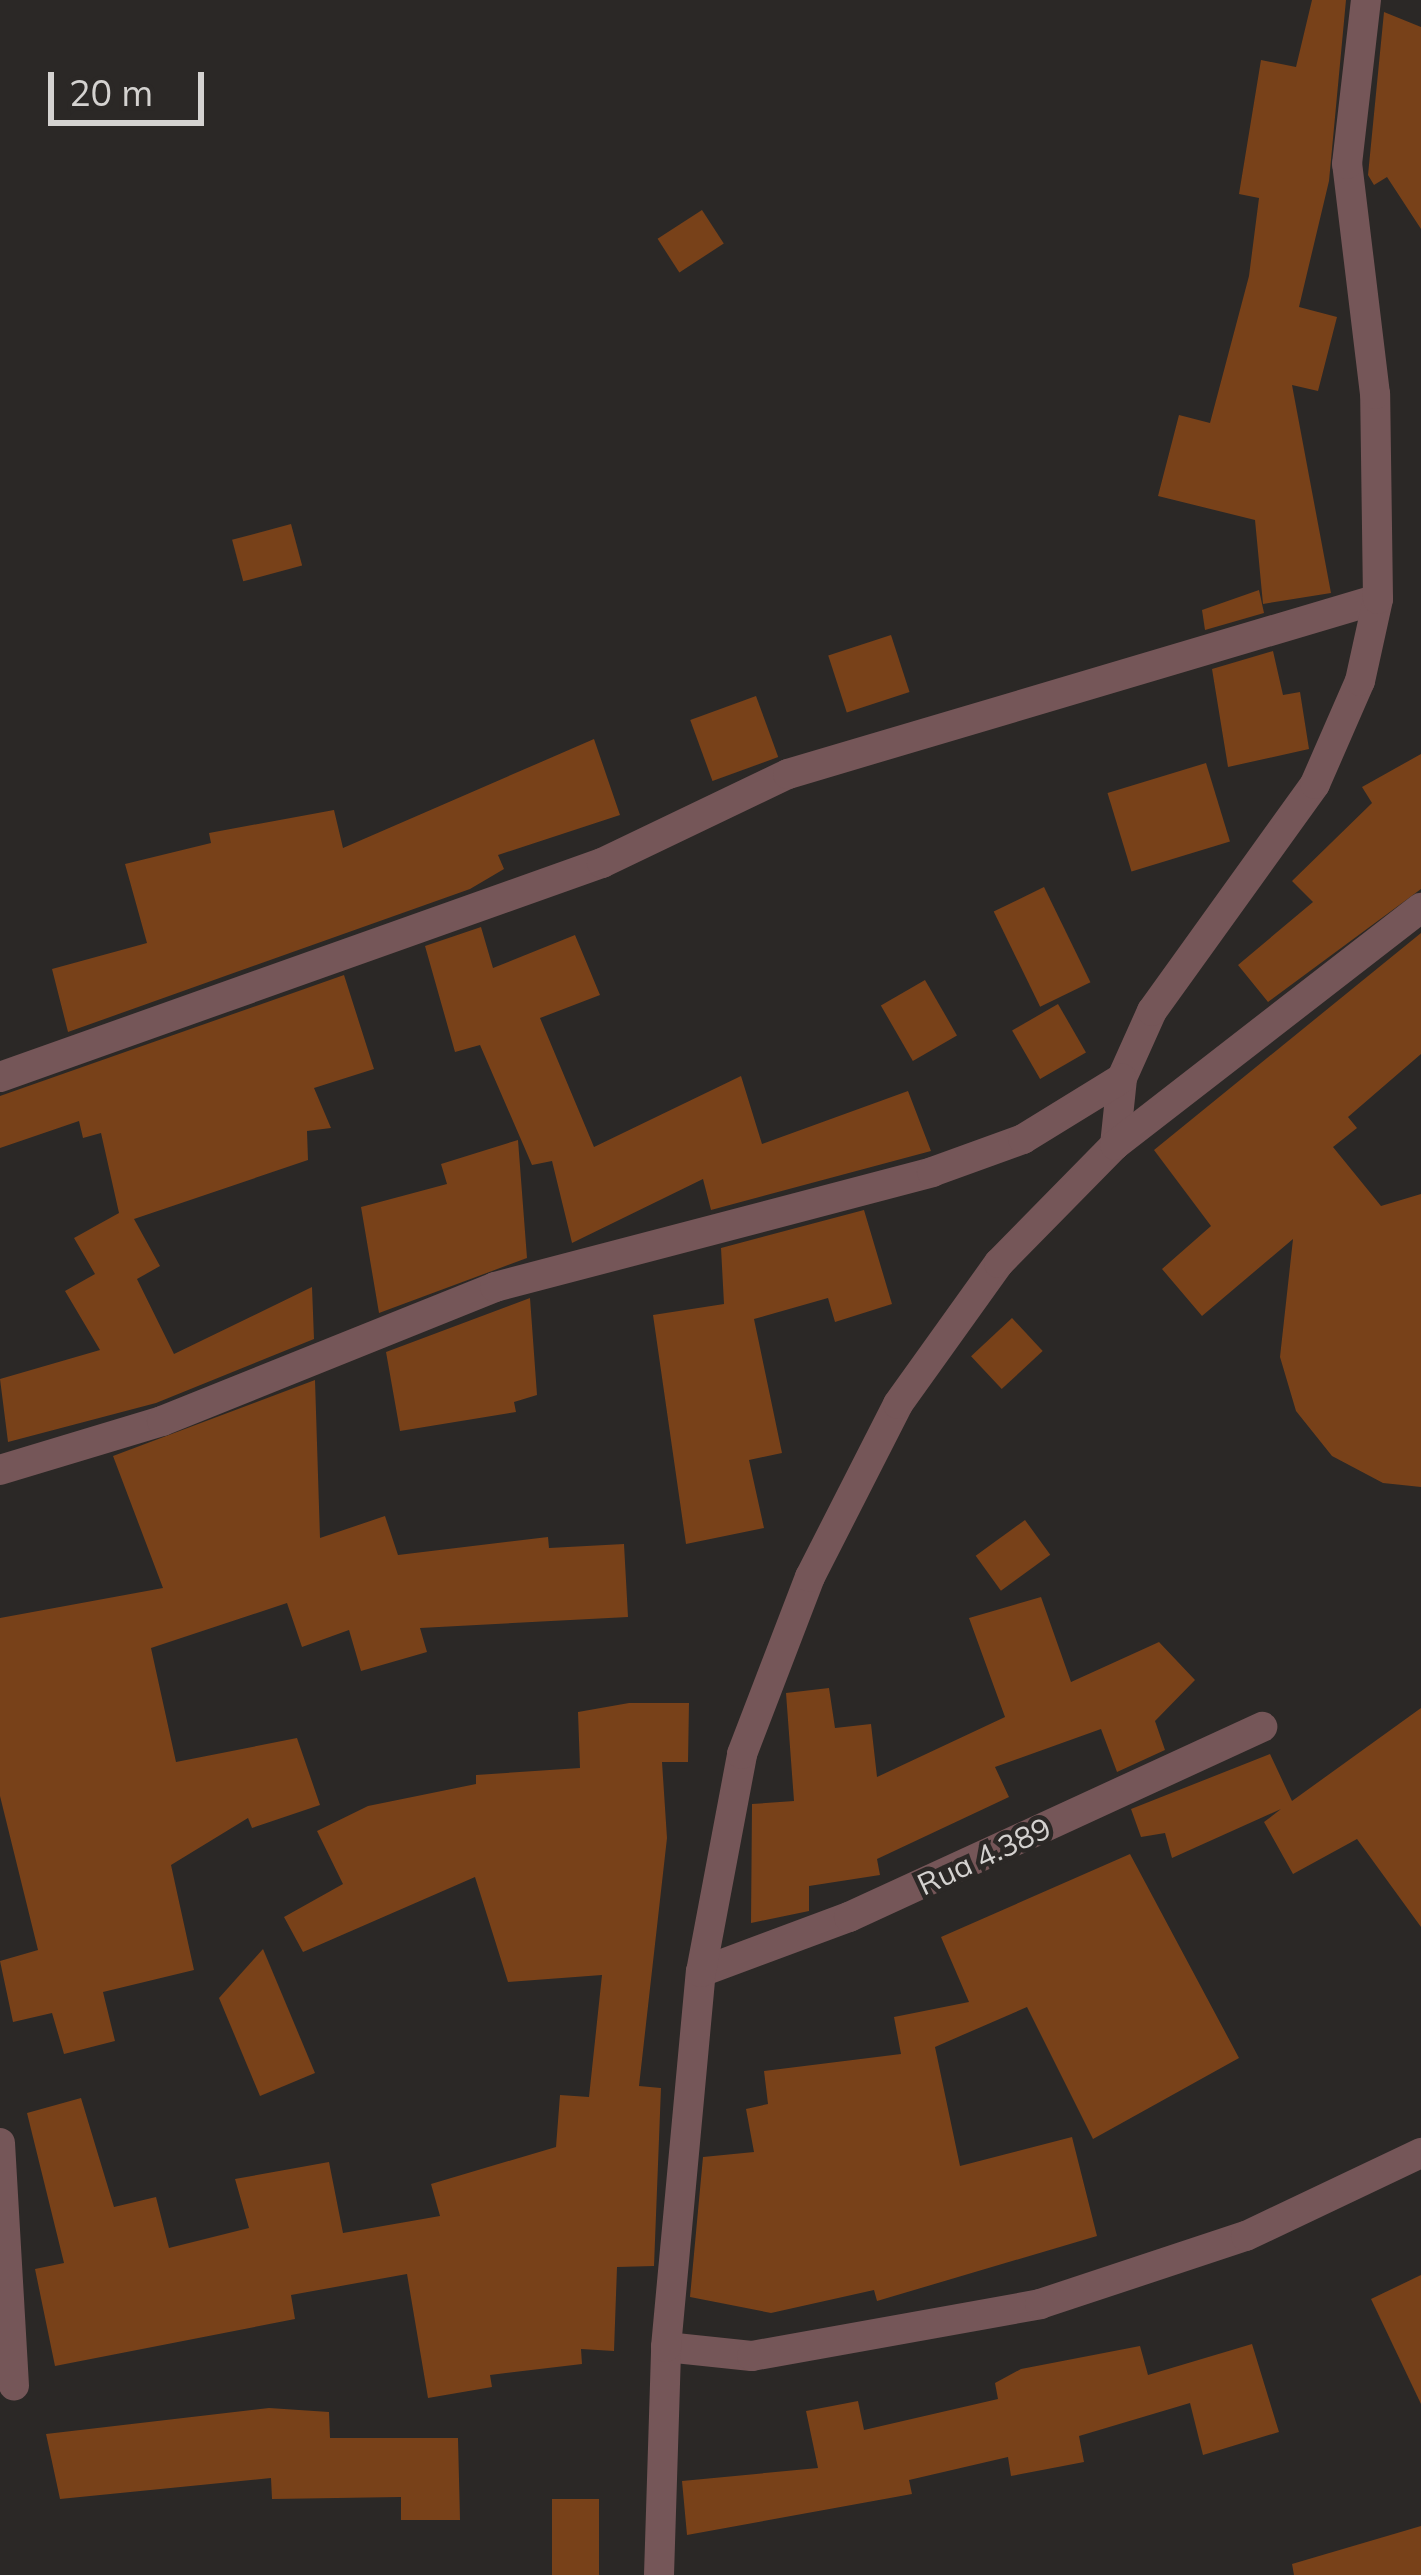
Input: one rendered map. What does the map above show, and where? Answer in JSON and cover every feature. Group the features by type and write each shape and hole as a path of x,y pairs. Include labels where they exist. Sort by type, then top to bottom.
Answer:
{"street":[{"path":"1115,1145 1122,1078 1202,932 1315,784 1360,681 1378,599 1376,394 1347,164 1366,0"},
{"path":"0,1077 602,862 788,773 1378,599"},
{"path":"659,2575 666,2347 701,1972 742,1754 850,1490 946,1328 1115,1145 1421,908"},
{"path":"0,1470 162,1421 495,1287 932,1172 1023,1139 1122,1078"},
{"name":"Rua 4.389","path":"701,1972 849,1918 1262,1727"},
{"path":"0,2143 14,2386"},
{"path":"666,2347 752,2356 1040,2304 1246,2236 1421,2153"}],"building":[{"path":"1312,0 1346,0 1329,181 1299,307 1337,317 1318,391 1292,385 1331,593 1263,604 1255,520 1158,496 1179,415 1210,423 1249,276 1259,198 1239,194 1261,60 1296,67"},
{"path":"1384,12 1421,27 1421,229 1387,177 1374,185 1368,175"},
{"path":"702,210 724,244 679,272 658,239"},
{"path":"291,524 302,566 243,581 232,540"},
{"path":"1259,590 1264,613 1205,630 1202,610"},
{"path":"891,635 910,692 847,712 828,655"},
{"path":"1273,651 1283,695 1300,692 1309,749 1228,767 1212,669"},
{"path":"756,696 778,757 712,781 690,720"},
{"path":"594,739 620,815 498,855 504,869 470,889 68,1032 52,969 147,943 125,864 211,843 209,833 334,810 343,848"},
{"path":"1421,754 1421,889 1268,1002 1238,965 1313,902 1292,881 1372,803 1362,787"},
{"path":"1206,763 1230,841 1131,872 1108,793"},
{"path":"1044,887 1090,982 1040,1007 994,912"},
{"path":"481,927 493,968 575,935 600,995 540,1018 594,1147 741,1076 762,1144 908,1091 931,1151 711,1210 703,1179 572,1243 552,1161 532,1165 480,1045 455,1052 425,946"},
{"path":"1421,933 1421,1054 1348,1117 1357,1128 1333,1147 1381,1206 1421,1194 1421,1487 1383,1483 1332,1456 1296,1411 1280,1357 1293,1239 1202,1316 1162,1269 1211,1226 1154,1150"},
{"path":"344,975 374,1069 314,1088 331,1128 307,1131 308,1160 134,1219 160,1266 137,1279 174,1354 312,1287 314,1339 156,1403 8,1442 0,1379 100,1350 65,1291 95,1274 74,1238 119,1213 101,1133 83,1138 79,1121 0,1148 0,1096"},
{"path":"925,980 957,1035 913,1061 881,1006"},
{"path":"1058,1004 1086,1052 1040,1079 1012,1030"},
{"path":"518,1140 527,1258 379,1313 361,1207 447,1184 441,1164"},
{"path":"864,1210 892,1304 835,1322 828,1298 754,1319 782,1453 749,1460 764,1528 686,1544 653,1315 724,1304 721,1248"},
{"path":"530,1298 537,1395 514,1402 516,1412 400,1431 386,1352"},
{"path":"1012,1318 1043,1351 1002,1389 971,1356"},
{"path":"315,1380 320,1538 385,1516 398,1555 548,1537 549,1548 624,1544 628,1617 420,1628 427,1652 361,1671 349,1630 302,1647 287,1603 151,1648 176,1762 297,1738 320,1805 252,1828 248,1818 171,1865 194,1970 103,1992 115,2041 64,2054 52,2013 13,2022 0,1961 38,1950 0,1796 0,1618 163,1588 113,1456"},
{"path":"1025,1520 1050,1555 1001,1591 976,1556"},
{"path":"1041,1597 1071,1682 1159,1642 1195,1680 1155,1721 1165,1750 1117,1772 1101,1729 995,1767 1009,1797 877,1859 880,1875 809,1886 809,1911 751,1923 752,1804 794,1801 786,1693 829,1688 835,1728 871,1724 877,1777 1005,1717 969,1618"},
{"path":"629,1703 689,1703 688,1762 662,1762 667,1838 639,2086 661,2088 654,2266 617,2267 614,2351 581,2349 582,2364 490,2375 492,2387 428,2398 407,2274 291,2295 295,2319 55,2366 35,2269 64,2263 27,2113 81,2098 114,2207 156,2197 169,2248 249,2228 235,2179 329,2162 343,2233 440,2216 431,2184 556,2147 560,2095 589,2097 602,1975 508,1982 475,1877 303,1952 284,1917 343,1884 317,1831 368,1806 476,1784 476,1775 580,1768 578,1712"},
{"path":"1421,1708 1421,1927 1357,1839 1293,1874 1264,1822 1281,1809 1172,1858 1165,1833 1141,1837 1131,1809 1270,1754 1292,1801"},
{"path":"1130,1854 1239,2058 1093,2139 1027,2007 935,2047 960,2166 1072,2137 1097,2236 877,2301 874,2290 771,2313 690,2297 703,2157 754,2152 746,2109 768,2104 764,2071 901,2054 894,2017 969,2002 941,1937"},
{"path":"263,1949 315,2073 260,2096 219,1998"},
{"path":"1421,2275 1421,2404 1371,2299"},
{"path":"1252,2344 1279,2432 1203,2455 1190,2403 1079,2436 1084,2462 1011,2476 1008,2457 909,2480 912,2494 687,2535 682,2481 818,2468 806,2411 858,2401 864,2430 998,2399 995,2383 1021,2369 1140,2346 1148,2375"},
{"path":"269,2408 329,2412 330,2438 458,2438 460,2520 401,2520 401,2497 272,2499 271,2478 60,2499 46,2434"},
{"path":"552,2499 599,2499 599,2575 552,2575"},
{"path":"1421,2526 1421,2575 1294,2575 1292,2564"}]}
